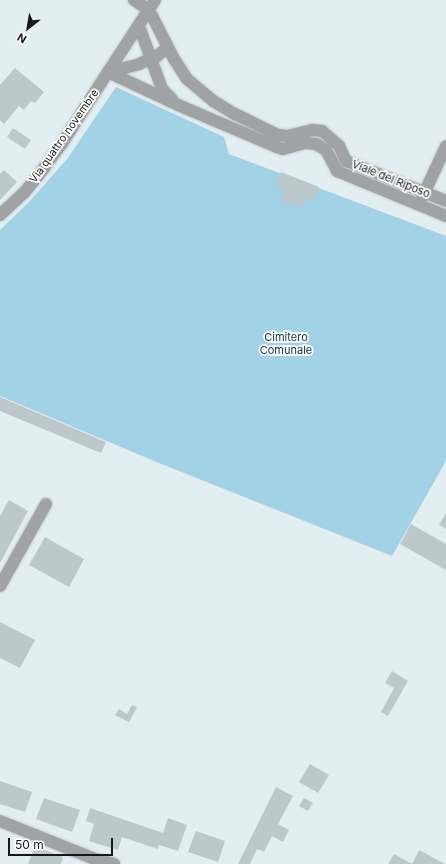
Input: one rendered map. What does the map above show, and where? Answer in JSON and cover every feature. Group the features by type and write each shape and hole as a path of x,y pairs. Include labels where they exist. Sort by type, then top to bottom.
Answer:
{"street":[{"path":"134,0 152,5 139,26"},
{"name":"Viale del Riposo","path":"152,5 168,47 180,69 187,79 213,101 235,114 278,135 287,136 312,130 322,131 339,146 346,161 446,201"},
{"name":"Viale del Riposo","path":"139,26 162,89 178,105"},
{"name":"Via quattro novembre","path":"0,216 24,193 48,162 139,26"},
{"path":"108,72 151,59 164,52 168,47"},
{"path":"157,76 158,67 165,62 172,62 180,69"},
{"name":"Viale del Riposo","path":"108,72 178,105 277,147 283,148 305,143 316,144 326,150 338,172 446,216"},
{"path":"420,205 446,146"},
{"path":"0,586 46,504"},
{"path":"0,821 90,861 114,864"}],"green space":[{"name":"Cimitero Comunale","path":"116,87 224,137 229,154 446,236 446,461 392,556 154,461 0,396 0,230 29,202 67,159"}],"building":[{"path":"15,68 44,92 35,103 31,101 24,110 19,106 4,124 0,120 0,85"},
{"path":"13,128 31,140 25,149 7,137"},
{"path":"4,170 17,182 0,200 0,174"},
{"path":"281,172 319,187 313,201 305,198 301,208 281,200 285,190 275,186"},
{"path":"0,397 106,442 101,453 0,411"},
{"path":"9,500 28,511 0,563 0,516"},
{"path":"446,513 446,529 439,525"},
{"path":"411,524 446,544 446,570 400,544"},
{"path":"45,537 84,559 69,587 29,565"},
{"path":"0,622 35,640 20,668 0,658"},
{"path":"392,671 408,681 388,716 381,712 394,688 385,683"},
{"path":"132,705 137,707 129,722 115,715 119,709 127,714"},
{"path":"310,764 329,775 318,793 299,782"},
{"path":"0,781 32,792 25,812 0,804"},
{"path":"276,787 293,796 278,824 289,830 283,842 272,836 264,852 257,849 250,864 238,864"},
{"path":"44,798 80,810 72,832 36,819"},
{"path":"304,798 313,803 308,811 299,806"},
{"path":"90,808 163,833 168,818 187,825 178,851 159,845 158,849 122,837 118,850 89,841 94,824 86,821"},
{"path":"196,831 225,841 218,862 188,852"},
{"path":"35,846 63,857 61,864 28,864"},
{"path":"419,850 445,864 412,864"},
{"path":"394,854 412,864 388,864"}]}
